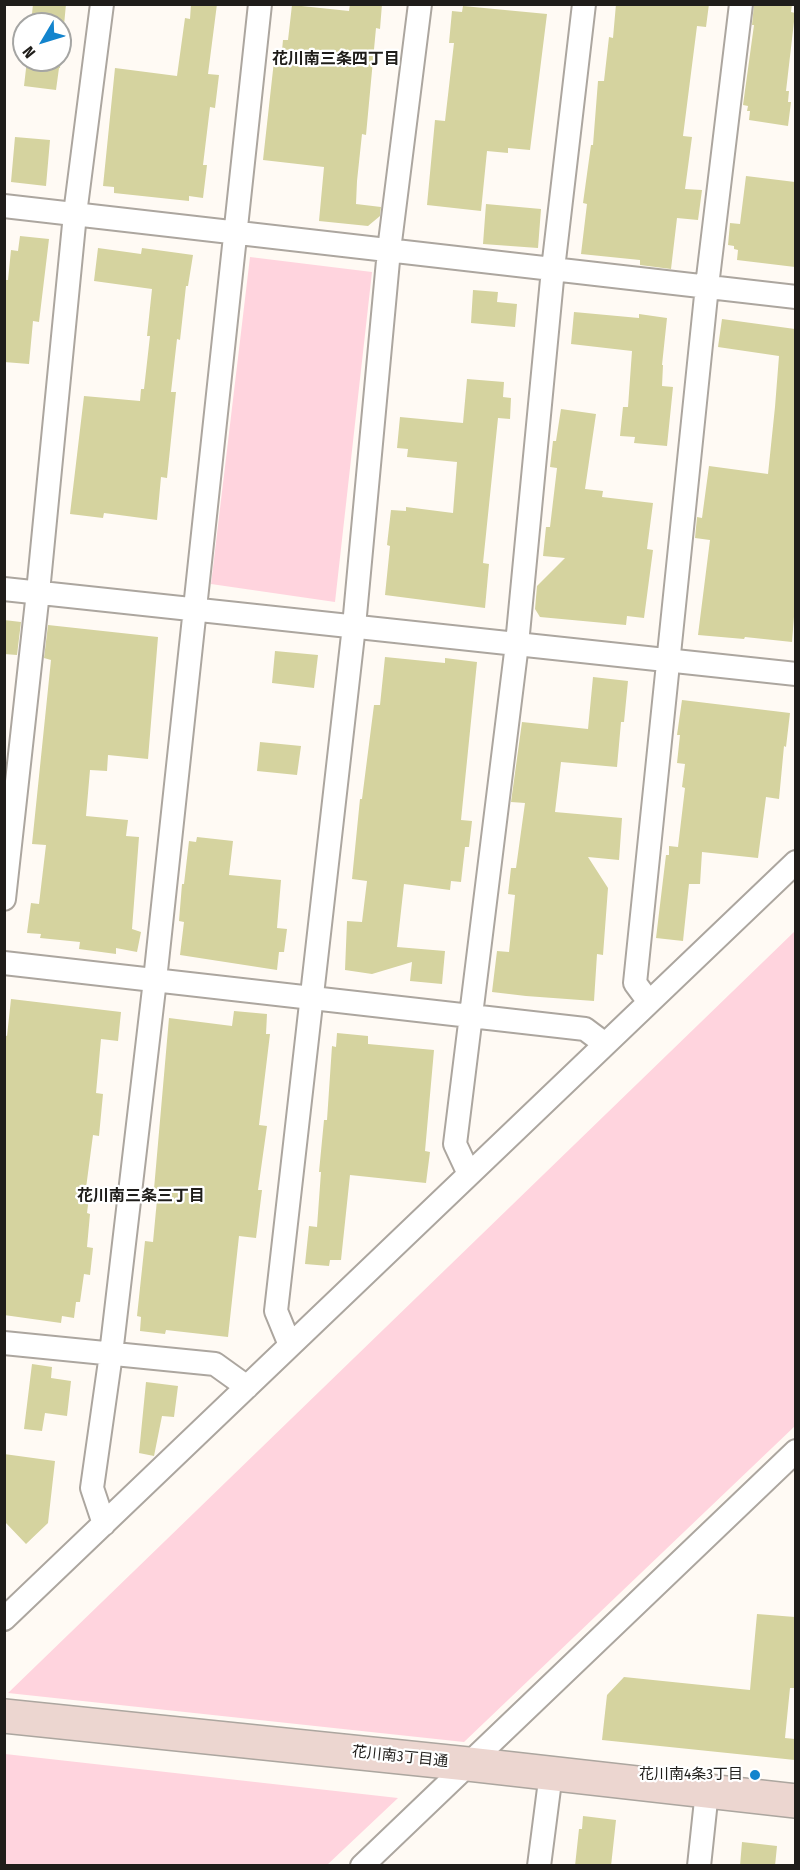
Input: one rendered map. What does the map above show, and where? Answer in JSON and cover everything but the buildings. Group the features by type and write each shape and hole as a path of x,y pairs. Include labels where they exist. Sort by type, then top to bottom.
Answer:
{"street":[{"path":"4,899 38,592 75,214 102,4"},
{"path":"104,1524 92,1488 111,1354 155,981 260,4"},
{"path":"290,1346 276,1311 354,626 389,250 420,4"},
{"path":"469,1174 455,1144 517,644 553,269 584,4"},
{"path":"649,1002 635,982 707,286 741,4"},
{"path":"4,207 795,297"},
{"path":"4,588 795,674"},
{"path":"4,1619 795,862"},
{"path":"4,963 585,1029 605,1044"},
{"path":"4,1343 215,1364 247,1387"},
{"path":"362,1866 795,1451"},
{"name":"花川南3丁目通","path":"4,1716 468,1764 795,1801"},
{"path":"539,1866 551,1773"},
{"path":"699,1866 707,1791"}],"shaded area":[{"path":"250,257 372,272 335,602 211,584"},
{"path":"795,931 795,1426 464,1742 8,1693"},
{"path":"5,1754 398,1798 327,1865 5,1865"}],"place":[{"name":"花川南4条3丁目","path":"755,1775"}],"district":[{"name":"花川南三条四丁目","path":"336,60"},
{"name":"花川南三条三丁目","path":"141,1197"}]}
